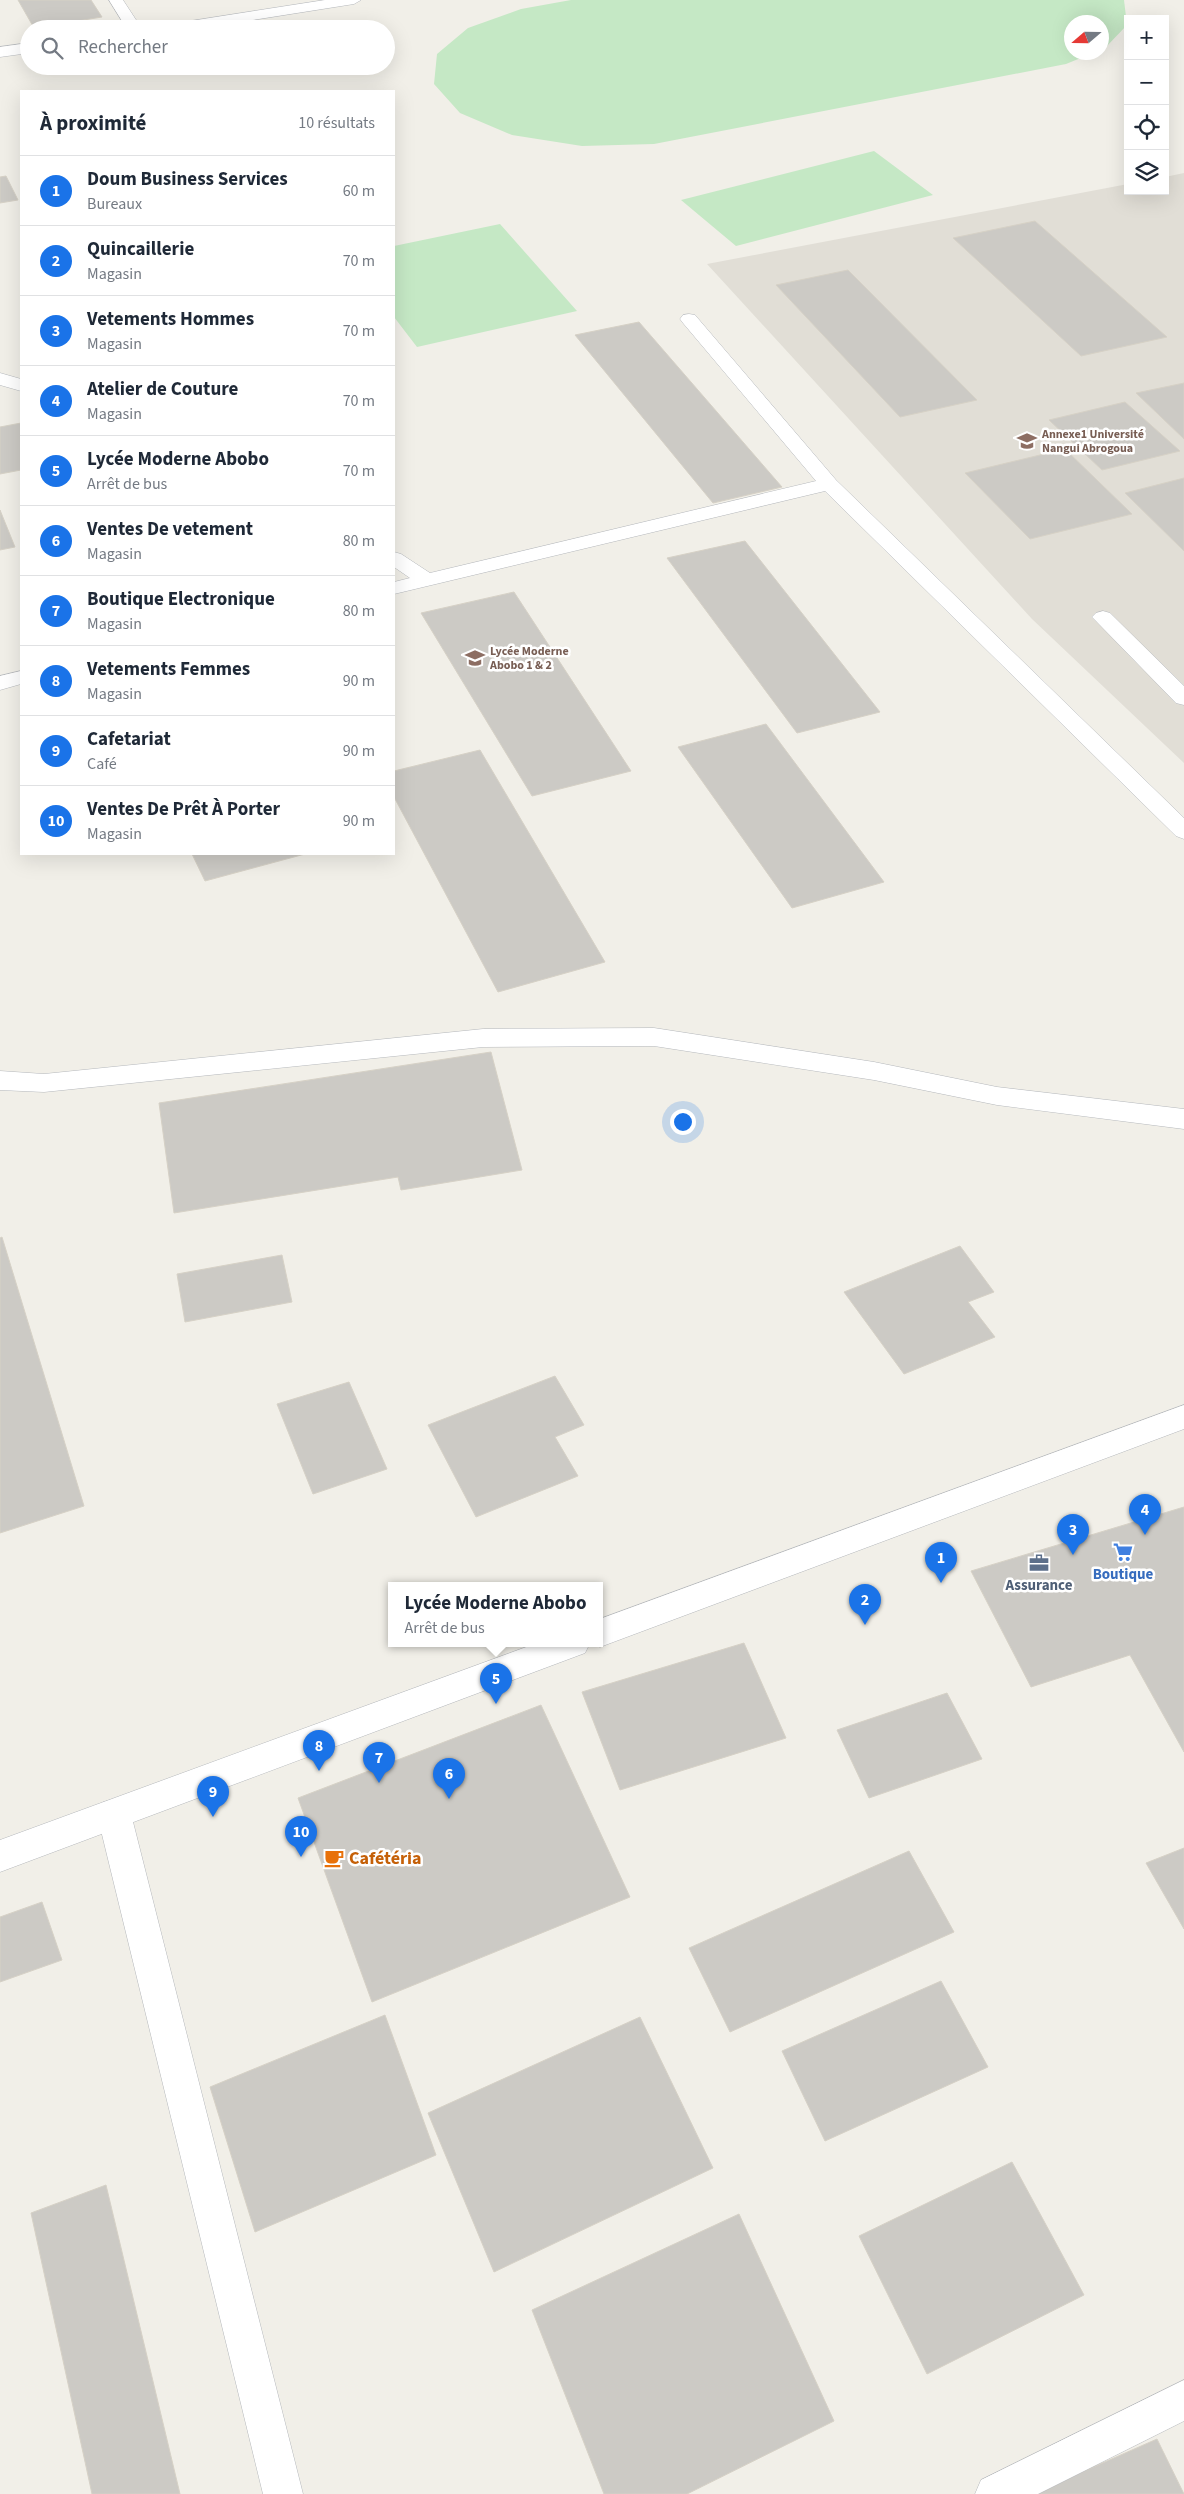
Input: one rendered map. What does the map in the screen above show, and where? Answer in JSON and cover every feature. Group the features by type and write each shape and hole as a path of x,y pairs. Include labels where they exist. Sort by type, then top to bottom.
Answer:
{"street":[{"path":"116,0 129,20"},
{"path":"224,20 354,0"},
{"path":"0,52 20,49"},
{"path":"689,319 828,484 1184,831"},
{"path":"0,379 20,385"},
{"path":"395,588 828,484"},
{"path":"395,559 426,580"},
{"path":"1103,617 1184,698"},
{"path":"0,683 20,678"},
{"path":"0,1080 4,1082 44,1083 483,1038 654,1037 874,1071 997,1096 1184,1119"},
{"path":"603,1632 1181,1423"},
{"path":"0,1856 563,1647"},
{"path":"114,1814 283,2494"},
{"path":"995,2494 1184,2400"}],"shaded area":[{"name":"Annexe1 Université Nangui Abrogoua","path":"1184,173 1184,763 1032,619 707,264 1124,185 1124,195 1169,195 1169,176"}],"green space":[{"path":"571,0 1124,0 1126,15 1124,15 1124,28 1109,44 1109,15 1064,15 1064,60 1076,60 1066,64 654,144 582,146 512,135 460,113 434,84 437,54 468,28 521,9"},
{"path":"874,151 933,195 736,246 681,200"},
{"path":"500,224 577,311 417,347 395,318 395,246"}],"building":[{"path":"18,0 91,0 102,17 83,20 29,20"},
{"path":"6,176 18,200 0,203 0,177"},
{"path":"1035,221 1167,337 1081,356 953,238"},
{"path":"848,270 977,400 900,417 776,285"},
{"path":"639,322 782,487 713,503 575,335"},
{"path":"1184,383 1184,439 1136,393"},
{"path":"1125,402 1180,451 1102,470 1049,420"},
{"path":"20,423 20,470 0,474 0,427"},
{"path":"1065,449 1132,514 1030,539 965,473"},
{"path":"1184,478 1184,551 1125,493"},
{"path":"0,510 15,547 0,550"},
{"path":"745,541 880,712 797,733 667,558"},
{"path":"514,592 631,771 532,796 421,613"},
{"path":"766,724 884,882 792,908 678,747"},
{"path":"480,750 605,962 498,992 395,799 395,771"},
{"path":"192,855 301,855 205,881"},
{"path":"491,1052 522,1170 401,1190 398,1177 174,1213 159,1103"},
{"path":"2,1237 84,1506 0,1533 0,1238"},
{"path":"960,1246 994,1292 968,1302 995,1337 904,1374 844,1292"},
{"path":"282,1255 292,1302 185,1322 177,1274"},
{"path":"555,1376 584,1425 555,1437 578,1476 476,1517 428,1425"},
{"path":"349,1382 387,1469 313,1494 277,1404"},
{"path":"1184,1507 1184,1752 1130,1655 1031,1687 971,1571"},
{"path":"744,1643 786,1738 620,1790 582,1692"},
{"path":"947,1693 982,1759 869,1798 837,1730"},
{"path":"541,1705 630,1897 372,2002 298,1798"},
{"path":"1184,1848 1184,1929 1146,1863"},
{"path":"909,1851 954,1932 730,2032 689,1948"},
{"path":"42,1902 62,1960 0,1982 0,1917"},
{"path":"941,1981 988,2067 825,2141 782,2051"},
{"path":"385,2015 436,2155 255,2232 210,2087"},
{"path":"640,2017 713,2168 494,2272 428,2113"},
{"path":"1012,2162 1084,2295 927,2374 859,2236"},
{"path":"106,2185 180,2494 92,2494 31,2213"},
{"path":"739,2214 834,2421 687,2494 604,2494 532,2310"},
{"path":"1157,2439 1184,2494 1032,2494"}],"place":[{"name":"Annexe1 Université Nangui Abrogoua","path":"1027,441"},
{"name":"Lycée Moderne Abobo 1 & 2","path":"475,658"},
{"name":"Atelier de Couture","path":"1145,1535"},
{"name":"Boutique","path":"1123,1552"},
{"name":"Vetements Hommes","path":"1073,1555"},
{"name":"Assurance","path":"1039,1563"},
{"name":"Doum Business Services","path":"941,1583"},
{"name":"Quincaillerie","path":"865,1625"},
{"name":"Lycée Moderne Abobo","path":"496,1704"},
{"name":"Vetements Femmes","path":"319,1771"},
{"name":"Boutique Electronique","path":"379,1783"},
{"name":"Ventes De vetement","path":"449,1799"},
{"name":"Cafetariat","path":"213,1817"},
{"name":"Ventes De Prêt À Porter","path":"301,1857"},
{"name":"Cafétéria","path":"334,1858"}]}
